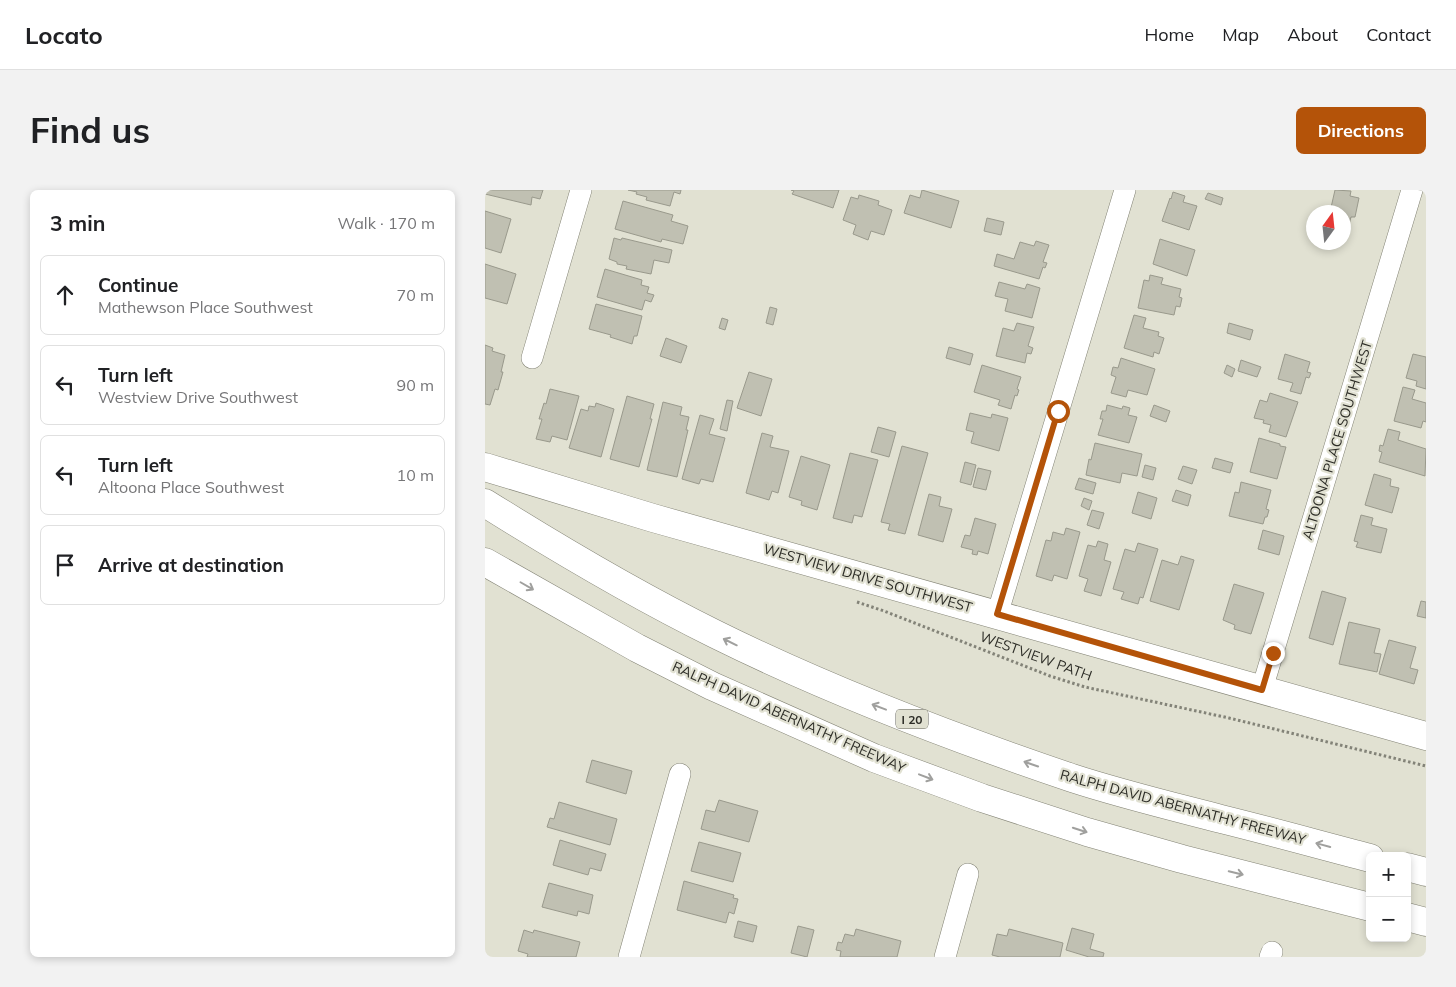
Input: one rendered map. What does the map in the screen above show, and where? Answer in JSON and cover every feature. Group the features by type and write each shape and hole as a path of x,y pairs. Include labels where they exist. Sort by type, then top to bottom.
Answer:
{"main road":[{"name":"WESTVIEW DRIVE SOUTHWEST","path":"485,467 653,518 1426,736"},
{"name":"RALPH DAVID ABERNATHY FREEWAY","path":"485,504 617,583 776,664 841,692 972,743 1074,778 1148,800 1366,857"},
{"name":"RALPH DAVID ABERNATHY FREEWAY","path":"485,562 637,648 712,686 874,758 982,798 1087,832 1182,859 1366,906"},
{"path":"1411,868 1426,872"},
{"path":"1411,918 1426,922"}],"street":[{"path":"532,358 581,190"},
{"path":"997,614 1125,190"},
{"name":"ALTOONA PLACE SOUTHWEST","path":"1262,690 1412,190"},
{"path":"629,957 680,774"},
{"path":"945,957 968,874"}],"path":[{"name":"WESTVIEW PATH","path":"852,600 1050,676 1085,687 1229,718 1426,766"}],"building":[{"path":"485,190 543,190 540,199 532,197 531,205 485,194"},
{"path":"628,190 681,190 680,194 674,192 670,206 646,200 647,197"},
{"path":"791,190 839,190 833,208 792,194 794,191"},
{"path":"922,190 959,201 951,228 904,213 910,195 920,198"},
{"path":"1335,190 1351,191 1350,196 1359,198 1355,217 1351,217 1351,205 1332,205"},
{"path":"1173,192 1185,196 1183,202 1197,206 1189,230 1162,221"},
{"path":"1208,193 1223,198 1221,205 1205,199"},
{"path":"859,195 879,201 878,205 892,210 884,235 871,231 868,240 853,234 856,225 843,220 851,197 858,199"},
{"path":"623,201 673,215 671,221 688,226 683,244 662,239 661,242 615,229"},
{"path":"485,211 511,219 501,253 485,248"},
{"path":"987,218 1004,222 1001,235 984,231"},
{"path":"614,238 621,240 622,238 672,250 669,263 654,260 651,274 626,269 627,266 617,264 617,262 609,259"},
{"path":"1160,239 1195,250 1187,276 1153,264"},
{"path":"1036,241 1049,245 1043,262 1047,263 1045,268 1043,267 1039,279 994,266 997,254 1014,259 1020,242 1034,246"},
{"path":"485,264 516,274 507,304 485,298"},
{"path":"605,269 642,280 641,285 649,287 647,293 654,295 651,302 645,300 642,310 597,297"},
{"path":"1150,275 1163,278 1161,284 1181,289 1179,297 1182,298 1180,307 1176,306 1174,315 1138,308 1144,280 1149,281"},
{"path":"999,282 1025,289 1027,284 1040,288 1032,318 1005,311 1008,299 995,296"},
{"path":"596,304 642,316 637,336 634,336 632,344 610,337 611,335 589,329"},
{"path":"770,307 777,309 773,325 766,323"},
{"path":"1134,315 1146,318 1143,328 1159,332 1158,336 1164,338 1159,354 1154,352 1153,357 1124,348"},
{"path":"722,318 728,320 725,330 719,328"},
{"path":"1017,323 1034,327 1028,346 1033,348 1031,354 1027,353 1025,363 996,356 1003,328 1014,331"},
{"path":"1229,323 1253,330 1250,340 1227,333"},
{"path":"666,338 687,346 681,363 660,356"},
{"path":"485,345 493,348 492,351 505,355 498,390 495,389 490,405 485,404"},
{"path":"949,347 973,354 970,365 946,358"},
{"path":"1285,354 1310,362 1307,372 1311,373 1309,378 1306,377 1301,394 1290,391 1293,383 1278,379"},
{"path":"1413,354 1426,357 1426,389 1416,386 1417,381 1406,378"},
{"path":"1121,358 1155,369 1147,395 1128,390 1126,397 1111,393 1116,377 1111,375 1113,367 1118,368"},
{"path":"1241,360 1261,367 1257,377 1238,371"},
{"path":"982,365 1021,377 1017,389 1019,390 1017,396 1015,395 1011,409 998,405 1000,400 974,392"},
{"path":"1227,365 1235,369 1232,377 1224,373"},
{"path":"749,372 772,379 761,416 737,408"},
{"path":"1403,387 1415,390 1412,399 1426,403 1426,422 1423,421 1421,428 1394,421"},
{"path":"550,389 579,396 567,440 552,436 550,442 536,439 542,419 539,419"},
{"path":"1270,393 1298,402 1286,437 1269,432 1271,425 1263,423 1264,420 1254,418 1260,400 1267,402"},
{"path":"627,396 654,404 650,419 652,419 639,467 610,459"},
{"path":"727,400 733,401 727,431 720,429"},
{"path":"663,402 682,407 680,415 689,417 686,430 688,430 677,477 647,470"},
{"path":"596,403 614,409 601,457 569,448 581,409 588,411 589,406 595,407"},
{"path":"1107,405 1122,409 1123,406 1130,408 1128,415 1137,417 1129,443 1098,435 1103,419 1100,419 1102,411 1106,411"},
{"path":"1154,405 1170,411 1166,422 1150,416"},
{"path":"970,413 991,418 992,414 1008,418 999,451 971,443 974,432 966,430"},
{"path":"700,415 714,419 709,434 725,438 713,482 701,479 699,484 682,479"},
{"path":"878,427 896,432 889,457 871,452"},
{"path":"1388,429 1400,432 1398,440 1426,449 1425,476 1379,462 1382,452 1379,451 1380,445 1383,446"},
{"path":"762,433 773,436 770,447 789,451 778,493 772,491 769,500 746,493"},
{"path":"1259,438 1286,447 1277,479 1250,472"},
{"path":"1095,443 1142,454 1137,476 1122,473 1120,483 1086,475"},
{"path":"902,446 928,453 905,534 888,530 890,524 881,522"},
{"path":"850,453 878,460 862,517 854,515 852,523 833,518"},
{"path":"801,456 830,465 817,510 801,505 802,501 789,497"},
{"path":"1215,458 1233,463 1230,473 1212,468"},
{"path":"965,462 976,465 971,485 960,482"},
{"path":"1145,465 1156,468 1153,480 1142,477"},
{"path":"1183,466 1197,470 1192,484 1178,479"},
{"path":"978,468 991,471 986,490 973,487"},
{"path":"1374,474 1391,479 1390,486 1399,488 1392,513 1365,505"},
{"path":"1079,478 1096,483 1093,494 1075,489"},
{"path":"1241,482 1271,490 1266,509 1269,510 1263,524 1229,516 1235,492 1239,493"},
{"path":"1176,490 1191,495 1188,506 1172,501"},
{"path":"1138,492 1157,498 1151,519 1132,513"},
{"path":"929,494 941,497 939,506 952,509 943,542 918,535"},
{"path":"1084,498 1092,501 1089,510 1081,506"},
{"path":"1092,510 1104,513 1099,529 1087,525"},
{"path":"1361,515 1373,518 1371,525 1387,529 1381,553 1356,547 1358,542 1354,541"},
{"path":"975,518 996,524 988,554 978,551 977,555 972,554 973,550 961,547 965,535 970,536"},
{"path":"1066,528 1080,532 1067,579 1054,575 1052,581 1036,576 1046,540 1051,541 1053,532 1064,535"},
{"path":"1263,530 1284,536 1279,555 1258,549"},
{"path":"1098,541 1108,544 1104,560 1111,562 1101,596 1084,591 1088,579 1079,576 1088,545 1096,547"},
{"path":"1138,543 1158,549 1143,598 1140,597 1138,604 1121,599 1124,592 1113,589 1125,549 1135,552"},
{"path":"1181,556 1194,560 1179,610 1150,601 1162,560 1178,565"},
{"path":"1234,584 1264,593 1251,634 1234,629 1235,625 1223,620"},
{"path":"1322,591 1346,598 1333,645 1309,638"},
{"path":"1421,601 1426,602 1426,618 1417,616"},
{"path":"1349,622 1380,629 1374,653 1381,654 1377,672 1339,664"},
{"path":"1389,640 1416,647 1410,668 1418,670 1414,684 1379,674"},
{"path":"592,760 632,771 626,794 586,782"},
{"path":"719,800 758,811 749,842 701,829 706,810 715,812"},
{"path":"559,802 617,819 610,845 547,827 550,818 554,819"},
{"path":"560,840 606,854 601,871 590,868 588,875 553,865"},
{"path":"699,842 741,853 733,882 691,871"},
{"path":"684,881 734,895 733,898 738,899 734,914 729,912 726,923 677,910"},
{"path":"549,883 593,895 589,914 578,911 577,916 542,907"},
{"path":"738,921 757,926 753,942 734,937"},
{"path":"798,926 814,930 807,957 791,953"},
{"path":"1072,928 1094,934 1090,949 1104,953 1103,957 1089,957 1066,950"},
{"path":"856,929 901,941 897,957 840,957 841,951 836,950 838,942 842,943 845,934 854,936"},
{"path":"1009,929 1063,943 1060,957 1000,957 992,955 997,934 1007,936"},
{"path":"524,930 533,933 534,930 580,942 576,957 527,957 528,954 518,951"}],"route":[{"path":"1058,411 997,614 1262,690 1273,653"}]}
